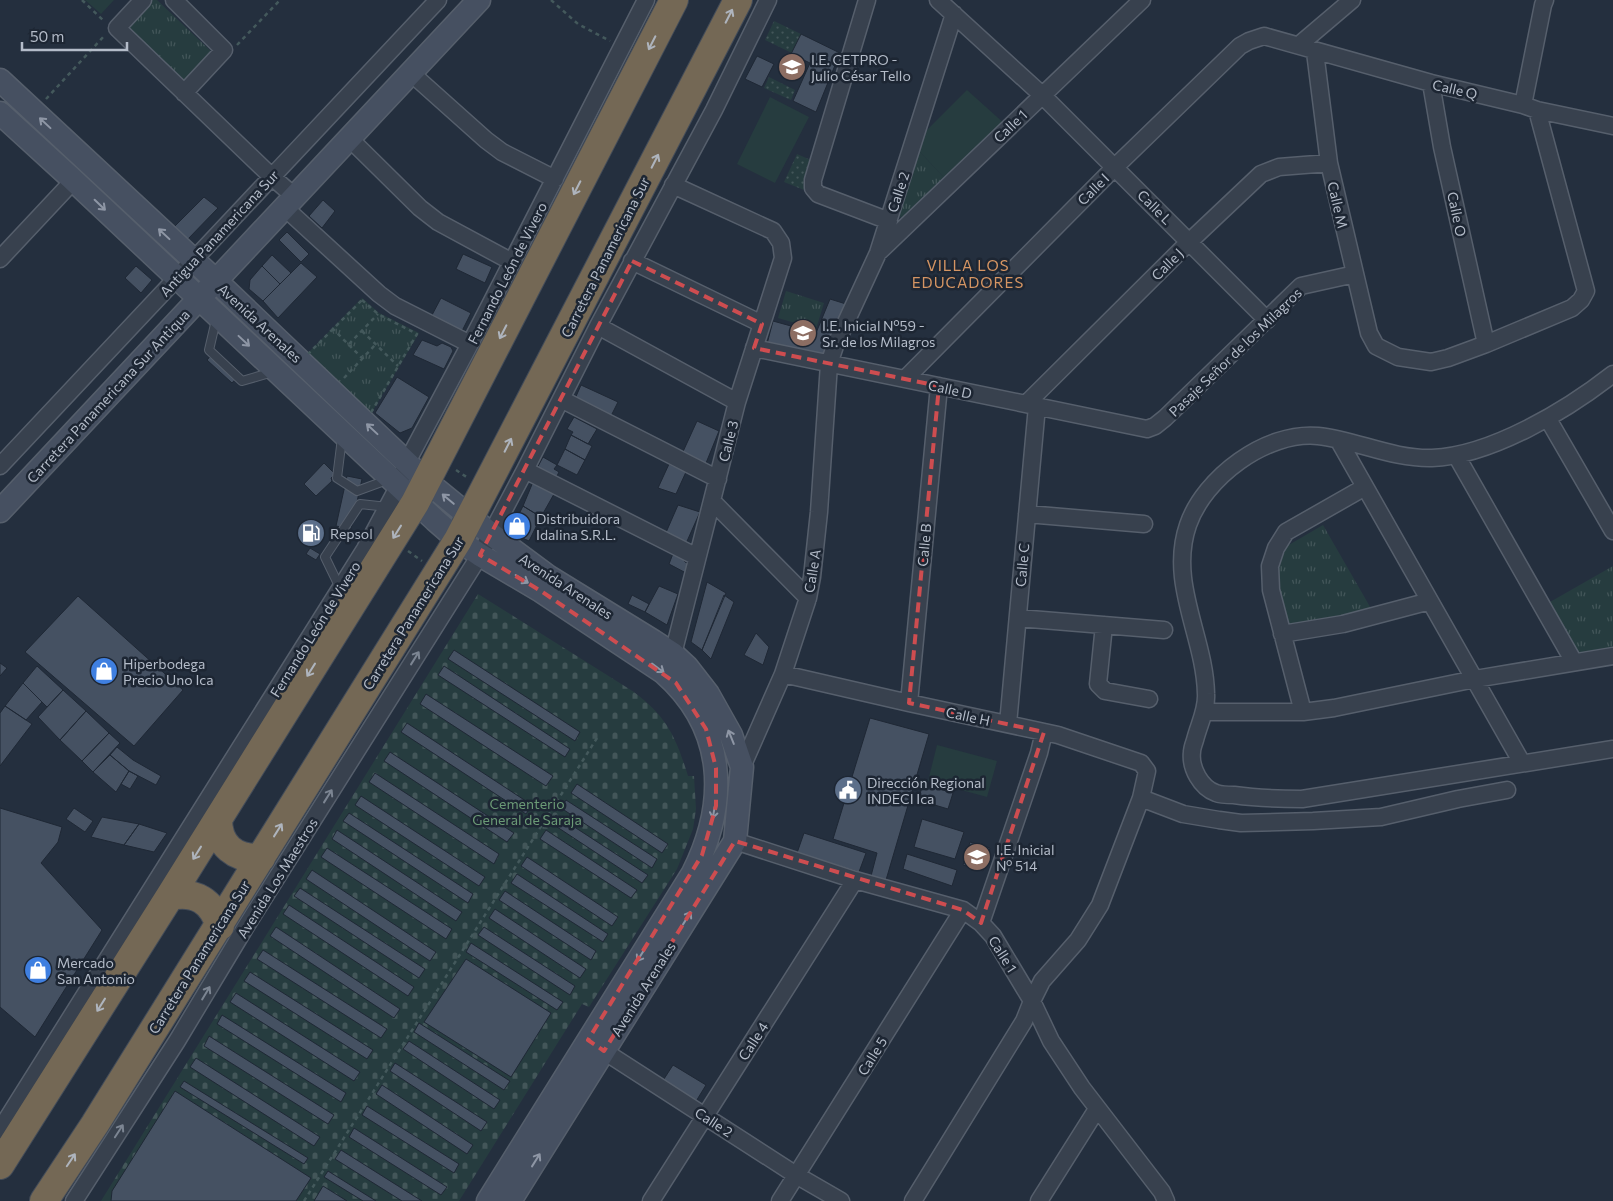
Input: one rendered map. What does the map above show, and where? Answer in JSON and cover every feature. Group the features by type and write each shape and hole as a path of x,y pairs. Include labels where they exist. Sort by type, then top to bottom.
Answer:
{"highway":[{"path":"0,1165 392,540 407,487 674,0"},
{"name":"Carretera Panamericana Sur","path":"44,1201 96,1124 438,573 475,537 738,0"},
{"path":"218,819 218,828 226,845 241,856 261,858"},
{"path":"170,896 192,895 202,899 214,911 220,926"}],"street":[{"path":"143,0 117,28 271,176 289,201 379,294 396,306 470,344"},
{"path":"174,0 224,50 184,93"},
{"name":"Antigua Panamericana Sur","path":"0,466 438,0"},
{"name":"Carretera Panamericana Sur Antiqua","path":"0,511 479,0"},
{"name":"Fernando León de Vivero","path":"408,462 646,0"},
{"name":"Carretera Panamericana Sur","path":"475,537 525,470 632,261 714,110 768,0"},
{"path":"867,0 813,180 813,188 818,194 888,221"},
{"name":"Calle L","path":"938,0 1042,95 1267,320"},
{"name":"Calle 1","path":"878,253 1142,0"},
{"path":"1299,46 1352,0"},
{"path":"1486,344 1572,308 1581,300 1586,291 1530,107 1542,2"},
{"name":"Calle 2","path":"829,364 835,346 878,253 954,14"},
{"name":"Calle I","path":"905,379 1114,167 1240,46 1249,40 1264,36 1299,46"},
{"name":"Calle Q","path":"1299,46 1431,83 1613,126"},
{"name":"Calle M","path":"1315,52 1329,163 1369,333 1376,346 1398,357 1431,362 1486,344"},
{"path":"411,73 502,152 555,179"},
{"name":"Avenida Arenales","path":"0,80 408,462 407,487"},
{"name":"Calle O","path":"1431,83 1442,147 1486,344"},
{"name":"Avenida Arenales","path":"0,113 74,180 342,434 407,487 475,537 541,590 663,672 676,683 698,713 706,729 712,748 717,785 716,806 702,855 510,1201"},
{"path":"350,139 420,208 438,222 512,262"},
{"name":"Calle J","path":"1032,405 1189,242 1261,174 1279,167 1329,163"},
{"path":"0,259 74,180"},
{"name":"Calle 3","path":"673,185 773,231 781,243 783,258 737,402 673,654"},
{"path":"632,261 762,324"},
{"name":"Pasaje Señor de los Milagros","path":"1147,429 1155,426 1165,418 1301,286 1355,274"},
{"path":"598,326 737,402"},
{"name":"Calle D","path":"754,348 1147,429"},
{"name":"Calle A","path":"742,767 783,674 808,598 819,512 829,364"},
{"path":"1613,374 1548,418 1480,448 1456,455 1432,458 1406,456 1317,436 1278,442 1249,454 1223,474 1205,494 1189,523 1184,540 1183,555 1183,583 1203,668 1206,695 1204,712 1191,753 1195,773 1203,785 1217,794 1255,798 1302,799 1613,749"},
{"name":"Calle B","path":"909,703 939,386"},
{"path":"561,398 718,479"},
{"name":"Calle C","path":"1008,724 1026,514 1032,405"},
{"path":"1548,418 1613,531"},
{"path":"1339,441 1522,763"},
{"path":"1456,455 1574,662"},
{"path":"525,470 697,557"},
{"name":"Fernando León de Vivero","path":"0,1130 341,589 388,507 407,487"},
{"path":"1303,712 1271,590 1270,566 1276,548 1286,532 1366,487"},
{"path":"712,501 808,598"},
{"path":"1026,514 1144,524"},
{"name":"Avenida Arenales","path":"475,537 548,577 673,654 687,667 708,694 731,735 742,767 735,841 488,1201"},
{"name":"Avenida Los Maestros","path":"74,1201 177,1041 246,928 475,537"},
{"path":"1282,634 1343,624 1430,601"},
{"path":"1018,618 1164,630"},
{"path":"1104,625 1098,684 1105,691 1149,699"},
{"path":"1204,712 1303,712 1334,708 1474,679 1613,656"},
{"name":"Calle H","path":"783,674 1058,735 1141,762 1147,771 1141,798"},
{"path":"981,923 1044,732"},
{"path":"913,1201 1024,1021 1032,1000 1042,982 1078,940 1100,905 1141,798 1183,814 1241,823 1381,817 1507,790"},
{"name":"Calle 1","path":"735,841 855,880 963,910 981,923 993,936 1032,1000 1051,1041 1097,1109 1162,1192 1166,1201"},
{"name":"Calle 4","path":"651,1201 855,880"},
{"name":"Calle 5","path":"780,1201 963,910"},
{"name":"Calle 2","path":"596,1045 796,1175 841,1201"},
{"path":"1039,1201 1097,1109"}],"lane":[{"path":"218,316 209,350 242,381 276,371"},
{"path":"342,434 337,478 357,491 407,487"},
{"path":"341,589 325,557 360,504 357,491"},
{"path":"360,504 388,507"}],"path":[{"path":"82,0 110,27 117,28"},
{"path":"224,50 239,44 280,0"},
{"path":"551,0 578,24 622,48"},
{"path":"34,112 108,32 117,28"},
{"path":"362,300 378,314 417,334 369,416 307,355 362,300"},
{"path":"349,344 378,314"},
{"path":"332,328 362,358"},
{"path":"362,331 398,366"},
{"path":"344,378 376,344"},
{"path":"392,540 438,573"},
{"path":"304,1201 597,738"}],"highlighted area":[{"path":"632,261 762,324 754,348 939,386 909,703 1044,732 981,923 963,910 735,841 604,1051 588,1040 702,855 716,806 716,768 706,729 676,683 541,591 480,555"}],"green space":[{"path":"85,0 114,0 101,14"},
{"path":"152,0 157,0 214,54 187,83 127,26"},
{"path":"774,21 801,34 792,53 765,40"},
{"path":"769,77 795,90 791,100 764,88"},
{"path":"967,90 1006,125 948,182 918,150 924,133"},
{"path":"770,97 809,117 775,183 737,164"},
{"path":"918,150 948,182 904,219 901,218 898,211"},
{"path":"797,154 813,161 804,190 784,182"},
{"path":"786,291 824,303 816,329 778,318"},
{"path":"362,298 379,313 419,333 369,417 306,355"},
{"path":"1323,525 1373,612 1287,627 1277,584 1279,563 1287,546"},
{"path":"1613,566 1613,652 1574,658 1543,606"},
{"name":"Cementerio General de Saraja","path":"478,594 634,692 655,710 662,719 674,739 688,776 694,776 696,809 693,829 677,869 589,1007 582,1004 459,1201 101,1201"},
{"path":"937,745 997,761 987,797 928,781"}],"building":[{"path":"801,34 840,53 816,112 793,101 810,63 791,54"},
{"path":"757,56 774,64 762,87 745,79"},
{"path":"204,197 218,208 188,239 174,227"},
{"path":"323,200 335,211 322,228 309,216"},
{"path":"287,232 309,254 301,262 279,240"},
{"path":"463,254 492,267 485,283 456,269"},
{"path":"272,255 291,273 280,284 262,266"},
{"path":"301,263 317,277 278,318 263,301"},
{"path":"136,266 152,280 141,293 125,278"},
{"path":"262,266 280,284 263,301 249,289 250,280"},
{"path":"441,298 471,313 462,331 432,315"},
{"path":"830,299 846,304 821,360 767,344 773,321 816,333"},
{"path":"422,340 437,346 442,343 451,347 453,351 444,369 413,355"},
{"path":"216,350 241,373 232,383 207,360"},
{"path":"397,377 429,397 412,428 400,433 375,413"},
{"path":"581,385 618,402 610,418 574,401"},
{"path":"574,417 597,429 588,444 571,435 573,432 567,429"},
{"path":"697,421 719,431 704,468 681,456"},
{"path":"571,435 592,446 585,460 565,449"},
{"path":"565,449 585,460 577,475 557,465"},
{"path":"543,457 557,465 554,469 559,472 554,482 535,472"},
{"path":"324,463 335,474 331,478 332,481 316,496 304,484"},
{"path":"669,464 686,472 676,494 658,488"},
{"path":"347,476 362,479 351,529 336,526"},
{"path":"533,482 554,494 541,517 523,506"},
{"path":"678,505 700,512 684,548 664,537"},
{"path":"523,506 541,517 529,541 516,535 513,526"},
{"path":"310,548 320,554 316,560 306,554"},
{"path":"674,551 686,556 684,561 689,565 686,573 669,564"},
{"path":"707,582 726,593 702,650 691,642"},
{"path":"659,586 678,594 667,625 645,612"},
{"path":"632,595 649,604 645,612 628,604"},
{"path":"724,595 734,602 711,659 702,650"},
{"name":"Hiperbodega Precio Uno Ica","path":"78,596 183,690 134,746 25,652"},
{"path":"756,633 769,647 763,665 744,655"},
{"path":"454,650 580,732 575,741 448,659"},
{"path":"0,663 7,668 0,676"},
{"path":"37,666 63,690 47,707 23,683"},
{"path":"444,666 570,749 565,757 438,675"},
{"path":"23,683 42,702 26,720 5,706"},
{"path":"63,690 86,711 60,740 38,717"},
{"path":"426,694 553,776 546,786 420,704"},
{"path":"5,706 32,724 0,766 0,713"},
{"path":"86,711 109,733 82,761 60,740"},
{"path":"870,718 929,734 886,880 871,876 877,853 833,839"},
{"path":"407,723 532,805 526,814 401,732"},
{"path":"109,733 120,743 93,772 82,761"},
{"path":"117,747 133,760 161,776 156,785 129,771 110,755"},
{"path":"390,752 514,833 507,842 384,761"},
{"path":"110,755 129,771 116,792 93,772"},
{"path":"129,771 138,776 130,789 121,784"},
{"path":"375,773 499,854 494,864 369,782"},
{"path":"577,784 668,844 662,853 571,793"},
{"path":"923,784 953,793 948,809 918,800"},
{"path":"361,796 485,877 479,886 355,805"},
{"path":"566,800 657,859 652,868 561,808"},
{"name":"Mercado San Antonio","path":"0,808 62,827 58,842 41,863 102,930 35,1037 0,1007"},
{"path":"74,808 93,821 85,832 66,819"},
{"path":"349,813 473,894 468,903 343,821"},
{"path":"556,815 648,875 642,883 551,823"},
{"path":"102,817 139,824 124,845 91,837"},
{"path":"922,819 964,832 955,859 914,847"},
{"path":"139,824 167,833 154,852 124,845"},
{"path":"337,830 462,912 456,921 332,839"},
{"path":"546,830 637,890 631,898 540,839"},
{"path":"804,833 866,853 859,872 797,853"},
{"path":"970,842 990,848 983,871 963,865"},
{"path":"327,848 452,929 446,939 321,857"},
{"path":"907,854 957,870 952,886 903,869"},
{"path":"527,857 618,917 612,926 521,866"},
{"path":"312,870 436,952 430,961 306,879"},
{"path":"517,874 608,934 603,942 511,883"},
{"path":"300,888 425,969 419,978 294,896"},
{"path":"505,891 596,951 591,960 499,900"},
{"path":"289,905 414,987 408,996 283,914"},
{"path":"495,909 586,969 580,978 489,918"},
{"path":"276,927 400,1009 394,1018 270,936"},
{"path":"484,927 575,986 570,995 478,935"},
{"path":"471,943 563,1002 557,1010 466,952"},
{"path":"263,950 387,1029 381,1038 257,959"},
{"path":"466,959 551,1013 511,1077 424,1022"},
{"path":"250,972 373,1050 367,1059 244,981"},
{"path":"236,993 360,1072 354,1081 230,1002"},
{"path":"222,1015 346,1093 341,1102 217,1024"},
{"path":"419,1023 510,1081 504,1090 414,1032"},
{"path":"209,1036 334,1115 328,1124 204,1046"},
{"path":"409,1041 500,1100 494,1109 403,1049"},
{"path":"196,1058 320,1137 314,1146 190,1067"},
{"path":"395,1063 487,1122 481,1131 390,1071"},
{"path":"673,1065 706,1085 695,1103 662,1082"},
{"path":"184,1081 308,1158 304,1164 180,1087"},
{"path":"382,1085 473,1145 467,1154 376,1094"},
{"path":"175,1091 311,1178 296,1201 111,1201 112,1191"},
{"path":"367,1106 459,1164 454,1173 362,1115"},
{"path":"354,1128 447,1187 441,1195 349,1137"},
{"path":"341,1150 422,1201 402,1201 335,1159"},
{"path":"328,1171 376,1201 363,1201 324,1177"},
{"path":"323,1186 347,1201 314,1201"}],"place":[{"name":"I.E. CETPRO - Julio César Tello","path":"792,67"},
{"name":"I.E. Inicial Nº59 - Sr. de los Milagros","path":"803,333"},
{"name":"Distribuidora Idalina S.R.L.","path":"517,526"},
{"name":"Repsol","path":"311,533"},
{"name":"Hiperbodega Precio Uno Ica","path":"104,671"},
{"name":"Dirección Regional INDECI Ica","path":"848,790"},
{"name":"I.E. Inicial Nº 514","path":"977,857"},
{"name":"Mercado San Antonio","path":"38,970"}],"district":[{"name":"VILLA LOS EDUCADORES","path":"968,274"}]}
